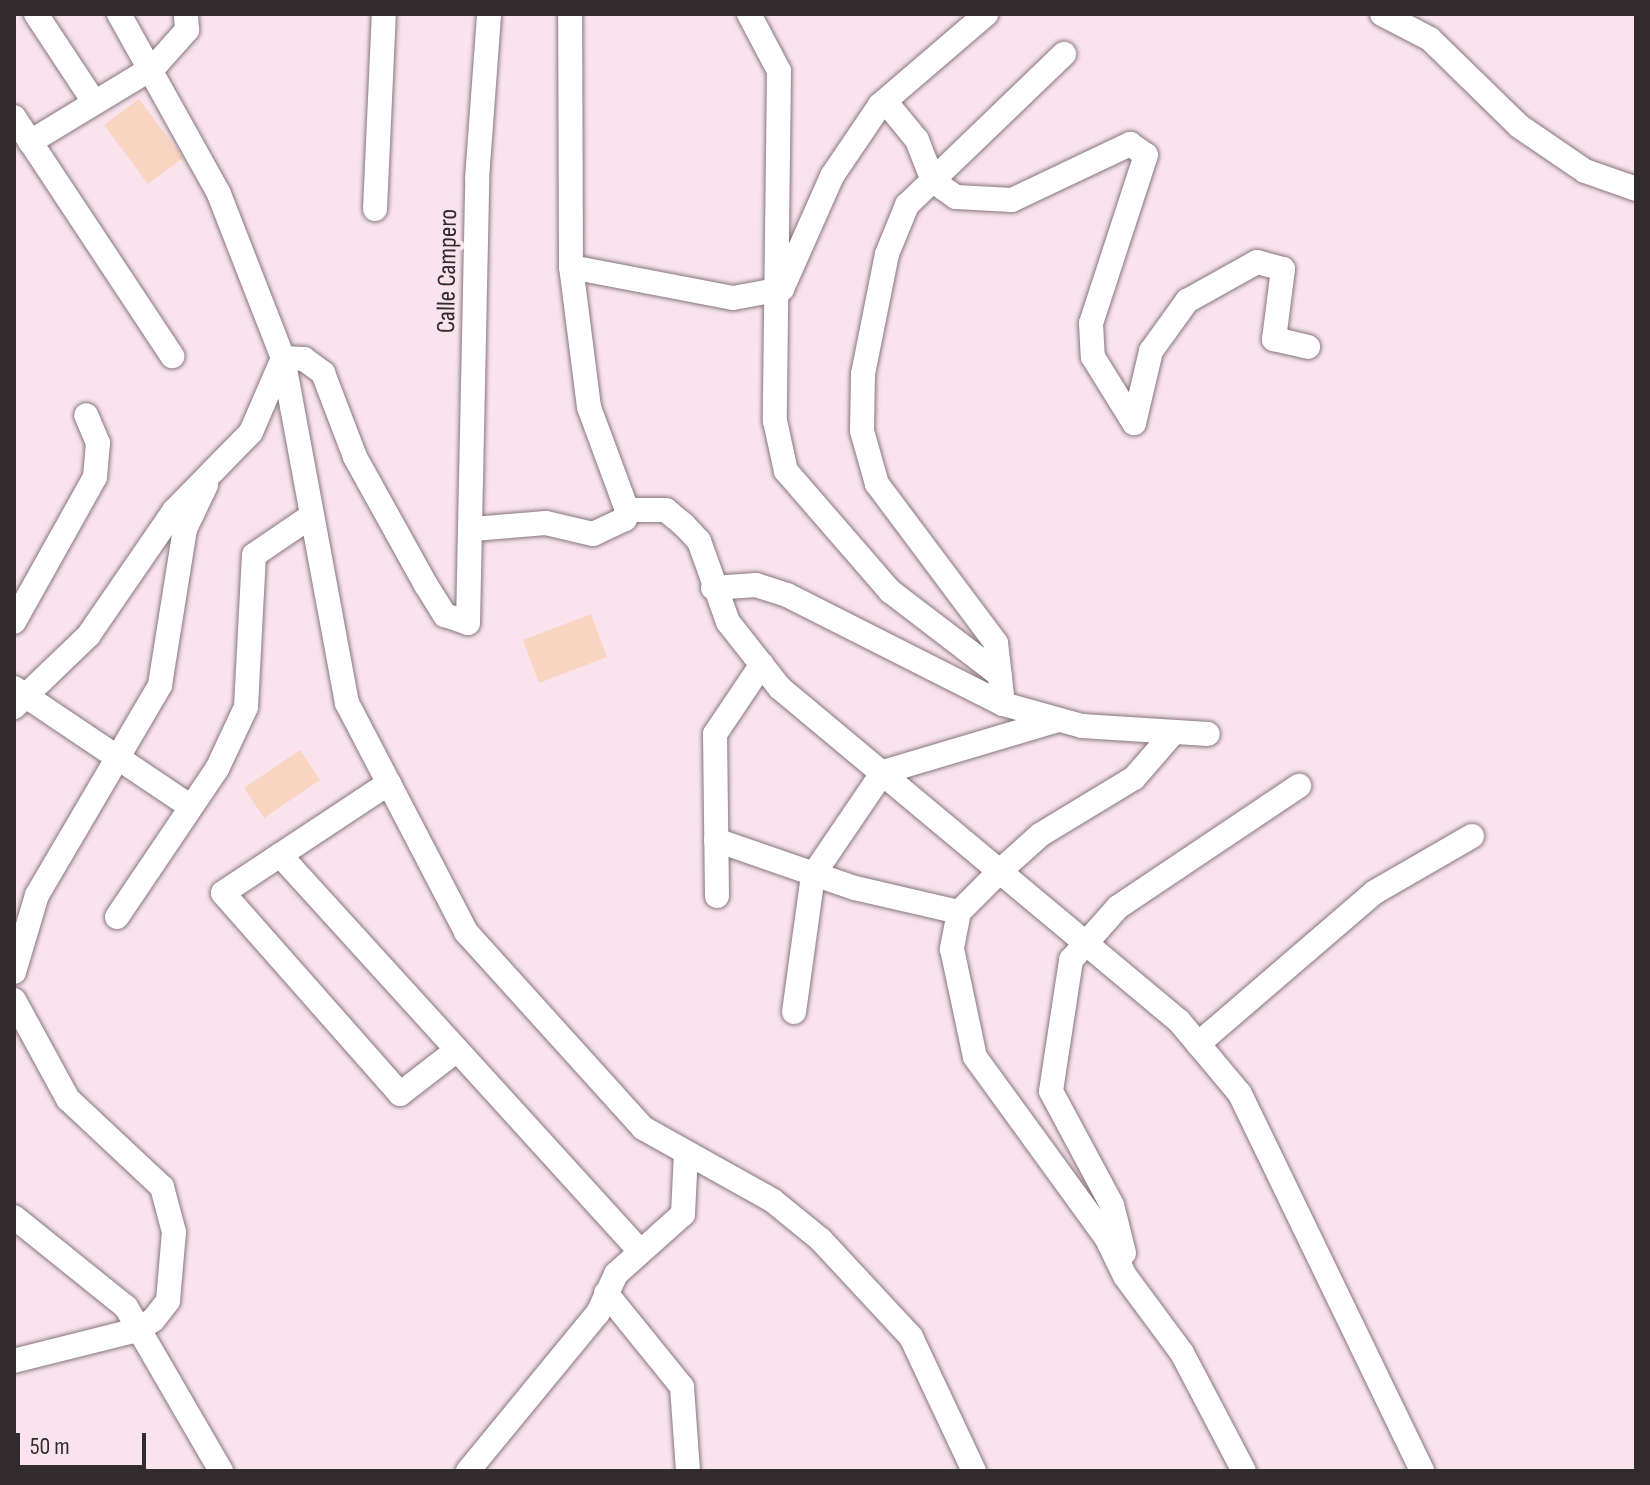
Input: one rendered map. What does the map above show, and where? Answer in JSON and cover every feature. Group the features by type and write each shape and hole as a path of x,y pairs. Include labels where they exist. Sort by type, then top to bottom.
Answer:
{"street":[{"path":"36,14 94,102"},
{"path":"119,14 154,67 219,194 283,358 310,517 347,703 466,932 608,1093 643,1128 772,1200 821,1240 911,1337 974,1471"},
{"path":"30,142 154,67 187,30 186,14"},
{"path":"375,209 384,14"},
{"name":"Calle Campero","path":"283,358 304,359 323,373 355,457 426,585 457,622 468,623 473,529 477,179 489,14"},
{"path":"473,529 546,523 593,534 625,519 627,510 589,407 571,267 570,14"},
{"path":"749,14 779,71 782,289 775,421 786,471 890,591 1000,675"},
{"path":"782,289 832,176 885,101 986,14"},
{"path":"1382,14 1430,39 1519,126 1585,171 1636,189"},
{"path":"1003,704 996,643 877,484 862,431 863,374 887,254 907,205 1064,54"},
{"path":"885,101 917,140 933,181 956,197 1012,200 1139,146 1144,167 1091,323 1093,357 1134,423 1151,351 1187,301 1257,262 1283,269 1274,339 1308,347"},
{"path":"14,117 172,356"},
{"path":"571,267 733,298 782,289"},
{"path":"191,807 120,758 18,697 88,636 174,511 206,485 251,432 283,358"},
{"path":"14,622 91,488 98,443 86,415"},
{"path":"14,972 37,895 160,685 185,529 206,485"},
{"path":"627,510 666,510 684,525 699,541 713,588 728,622 780,688 883,772 1198,1044 1240,1094 1422,1471"},
{"path":"117,917 191,807 246,707 254,555 310,517"},
{"path":"713,588 756,585 787,595 1003,704 1060,720 1208,734"},
{"path":"717,896 715,734 762,664"},
{"path":"794,1012 813,875 883,772 1060,720"},
{"path":"1174,732 1134,778 1040,835 998,873 959,912 952,949 975,1057 1068,1178 1131,1282 1182,1353 1244,1471"},
{"path":"389,783 223,893 400,1094 457,1050"},
{"path":"1131,1282 1112,1205 1051,1091 1067,971 1082,945 1118,907 1299,786"},
{"path":"1198,1044 1375,892 1472,836"},
{"path":"716,840 813,875 959,912"},
{"path":"280,855 639,1250"},
{"path":"14,1000 68,1099 147,1169 173,1215 168,1301 137,1330 14,1361"},
{"path":"468,1471 639,1250 683,1214 686,1153"},
{"path":"14,1217 126,1307 221,1471"},
{"path":"606,1293 682,1387 688,1471"}],"shaded area":[{"path":"139,99 183,158 148,184 104,125"},
{"path":"591,614 607,657 539,683 523,640"},
{"path":"300,750 320,780 264,818 244,788"}]}
